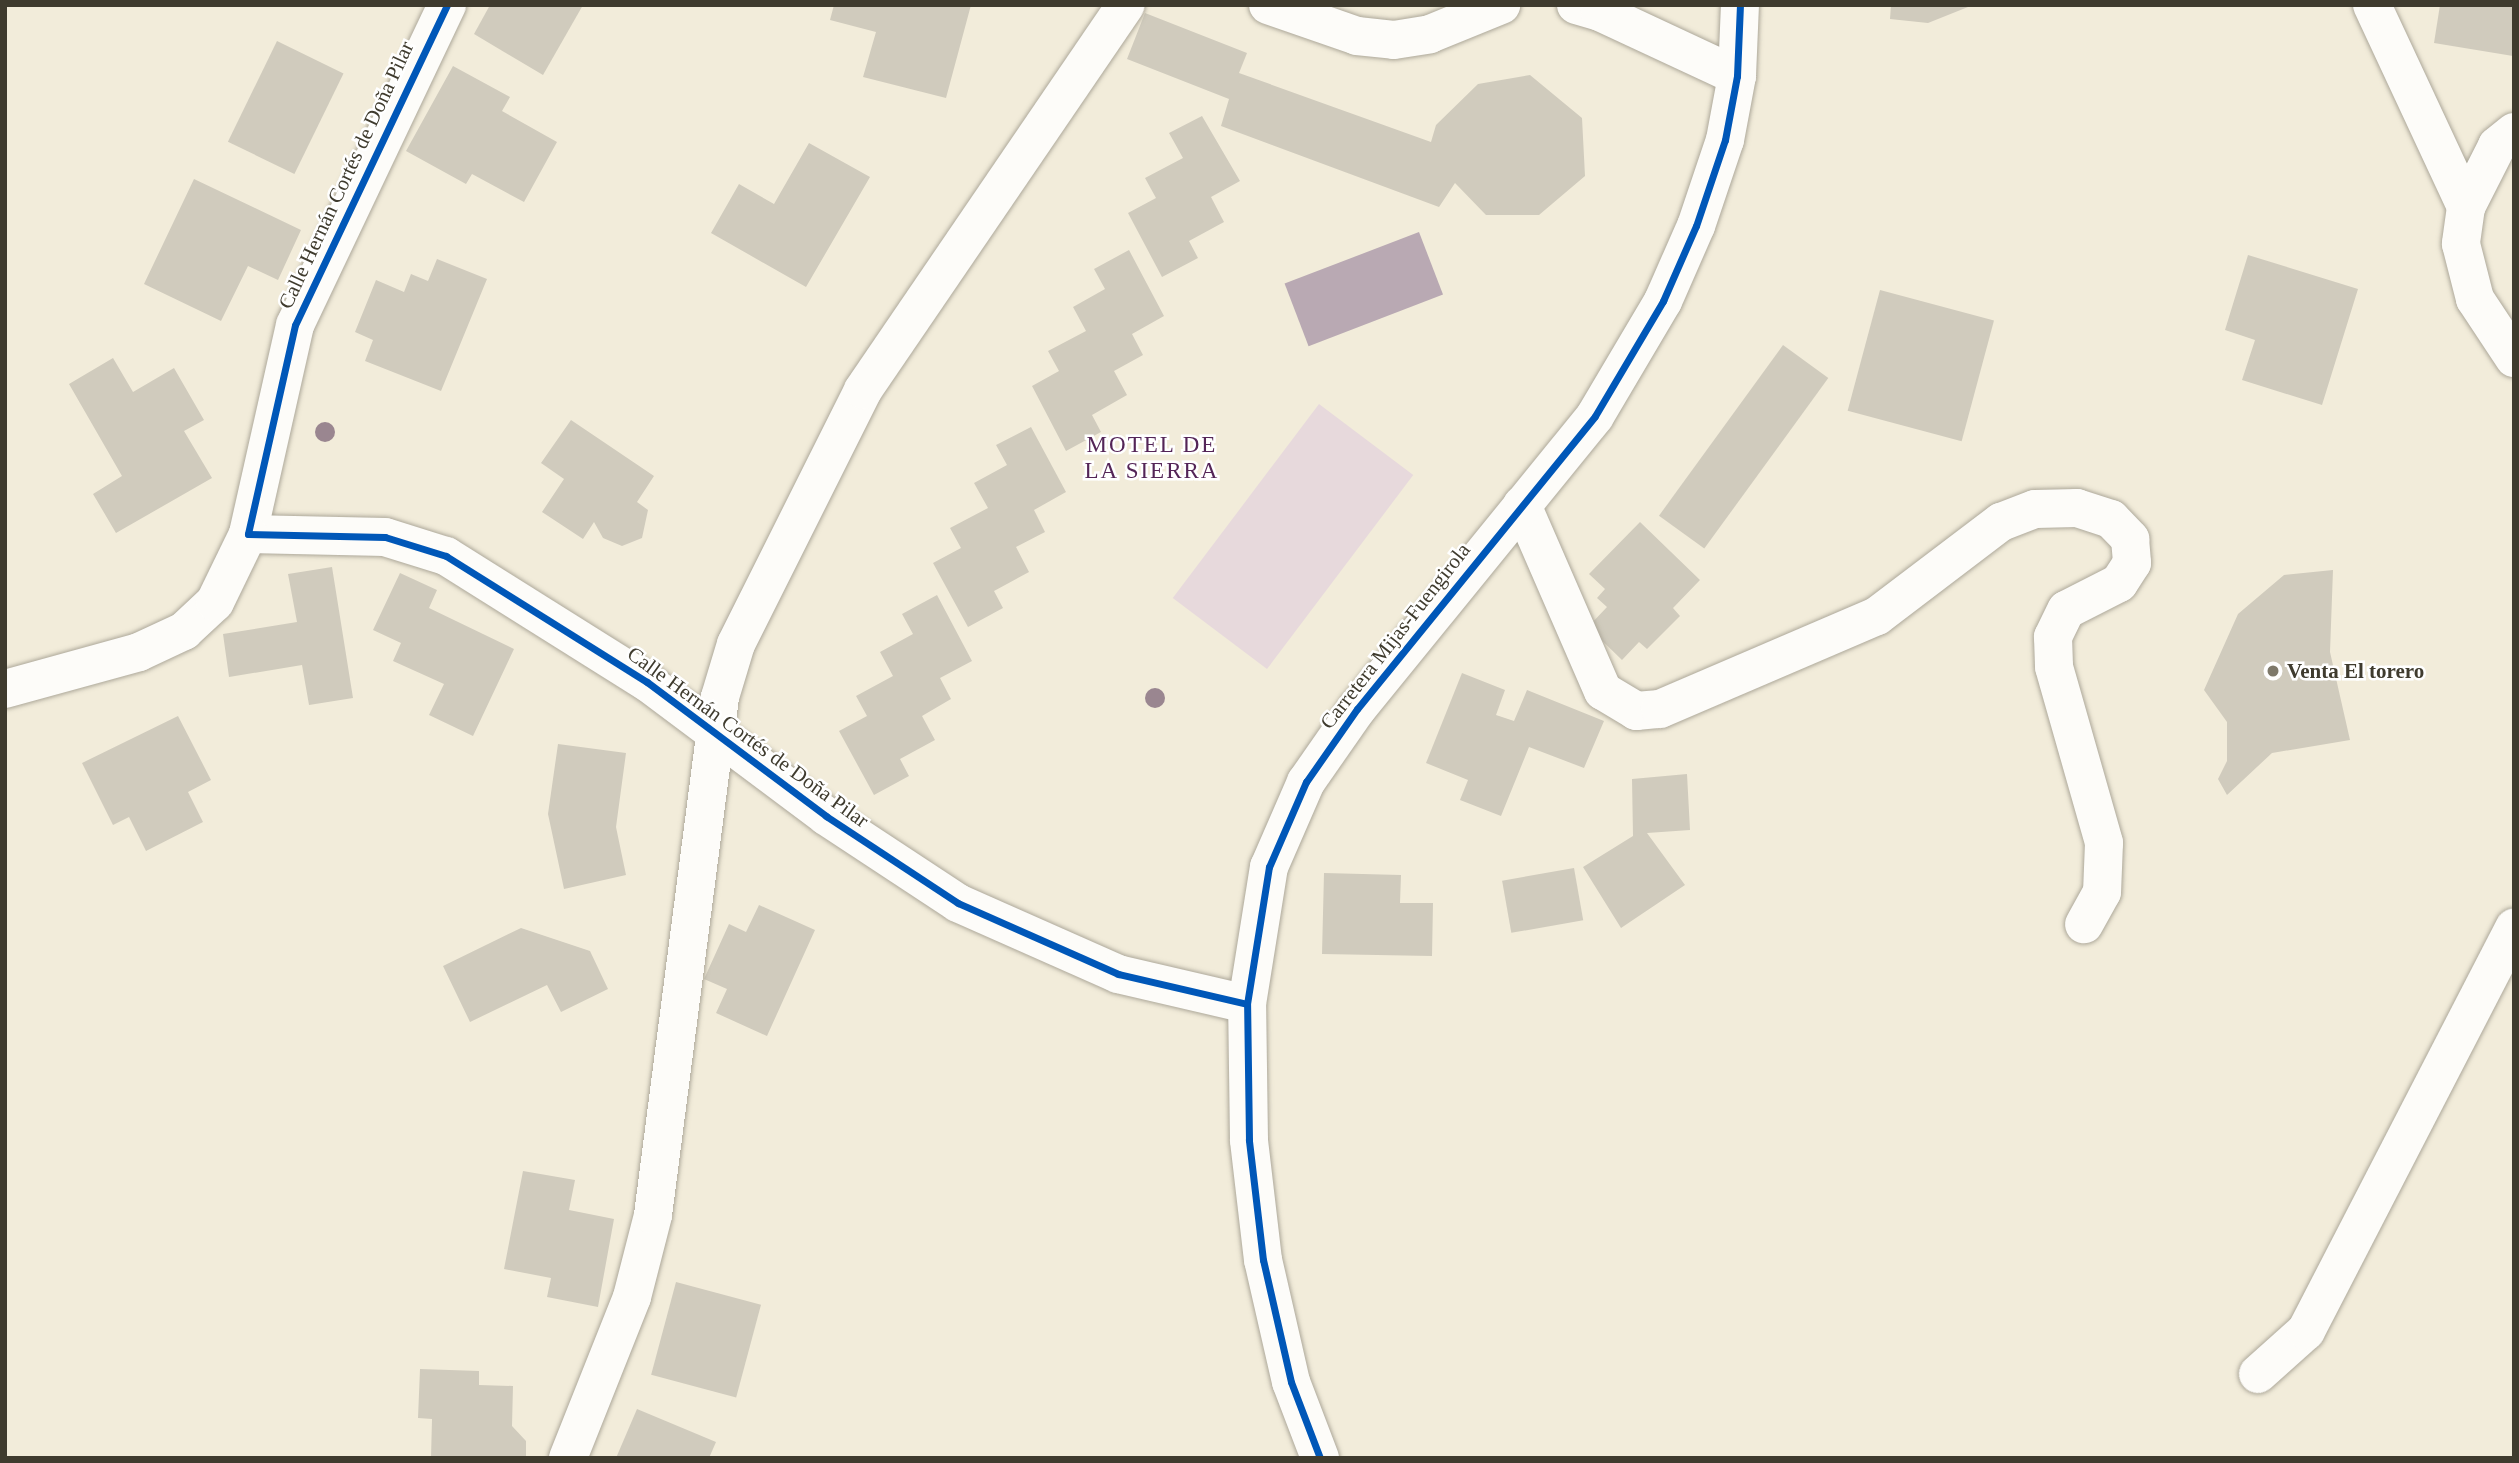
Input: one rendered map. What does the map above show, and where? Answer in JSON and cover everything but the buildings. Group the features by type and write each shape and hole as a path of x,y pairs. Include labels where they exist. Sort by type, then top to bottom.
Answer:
{"street":[{"name":"Calle Hernán Cortés de Doña Pilar","path":"447,5 295,325 248,534 385,537 446,556 647,682 826,816 958,903 1118,974 1247,1004"},
{"path":"568,1458 632,1297 653,1215 720,697 736,645 863,390 1126,5"},
{"path":"1268,5 1357,36 1394,40 1430,34 1501,5"},
{"path":"1576,5 1660,22 1737,76"},
{"name":"Carretera Mijas-Fuengirola","path":"1320,1458 1291,1382 1263,1260 1248,1140 1247,1004 1269,867 1306,782 1357,709 1595,416 1663,302 1696,226 1725,140 1737,76 1740,5"},
{"path":"2372,5 2466,207"},
{"path":"2514,132 2497,146 2466,207 2461,244 2475,299 2514,358"},
{"path":"1522,505 1603,691 1636,711 1660,709 1877,616 2001,522 2035,509 2077,508 2111,519 2130,540 2132,563 2119,583 2066,610 2053,637 2054,667 2104,844 2102,892 2084,924"},
{"path":"5,690 139,652 184,631 215,602 248,534"},
{"path":"2258,1374 2306,1331 2514,928"}],"shaded area":[{"path":"1419,232 1443,295 1309,346 1285,284"},
{"path":"1319,404 1413,475 1267,669 1173,598"}],"cycle path":[{"path":"447,5 295,325 248,534 385,537 446,556 647,682 826,816 958,903 1118,974 1247,1004"},
{"path":"1320,1458 1291,1382 1263,1260 1249,1140 1247,1004 1269,867 1306,782 1357,709 1595,416 1663,301 1696,226 1725,140 1737,76 1740,5"}],"place":[{"name":"Venta El torero","path":"2273,671"}],"district":[{"name":"MOTEL DE LA SIERRA","path":"1152,458"}]}
